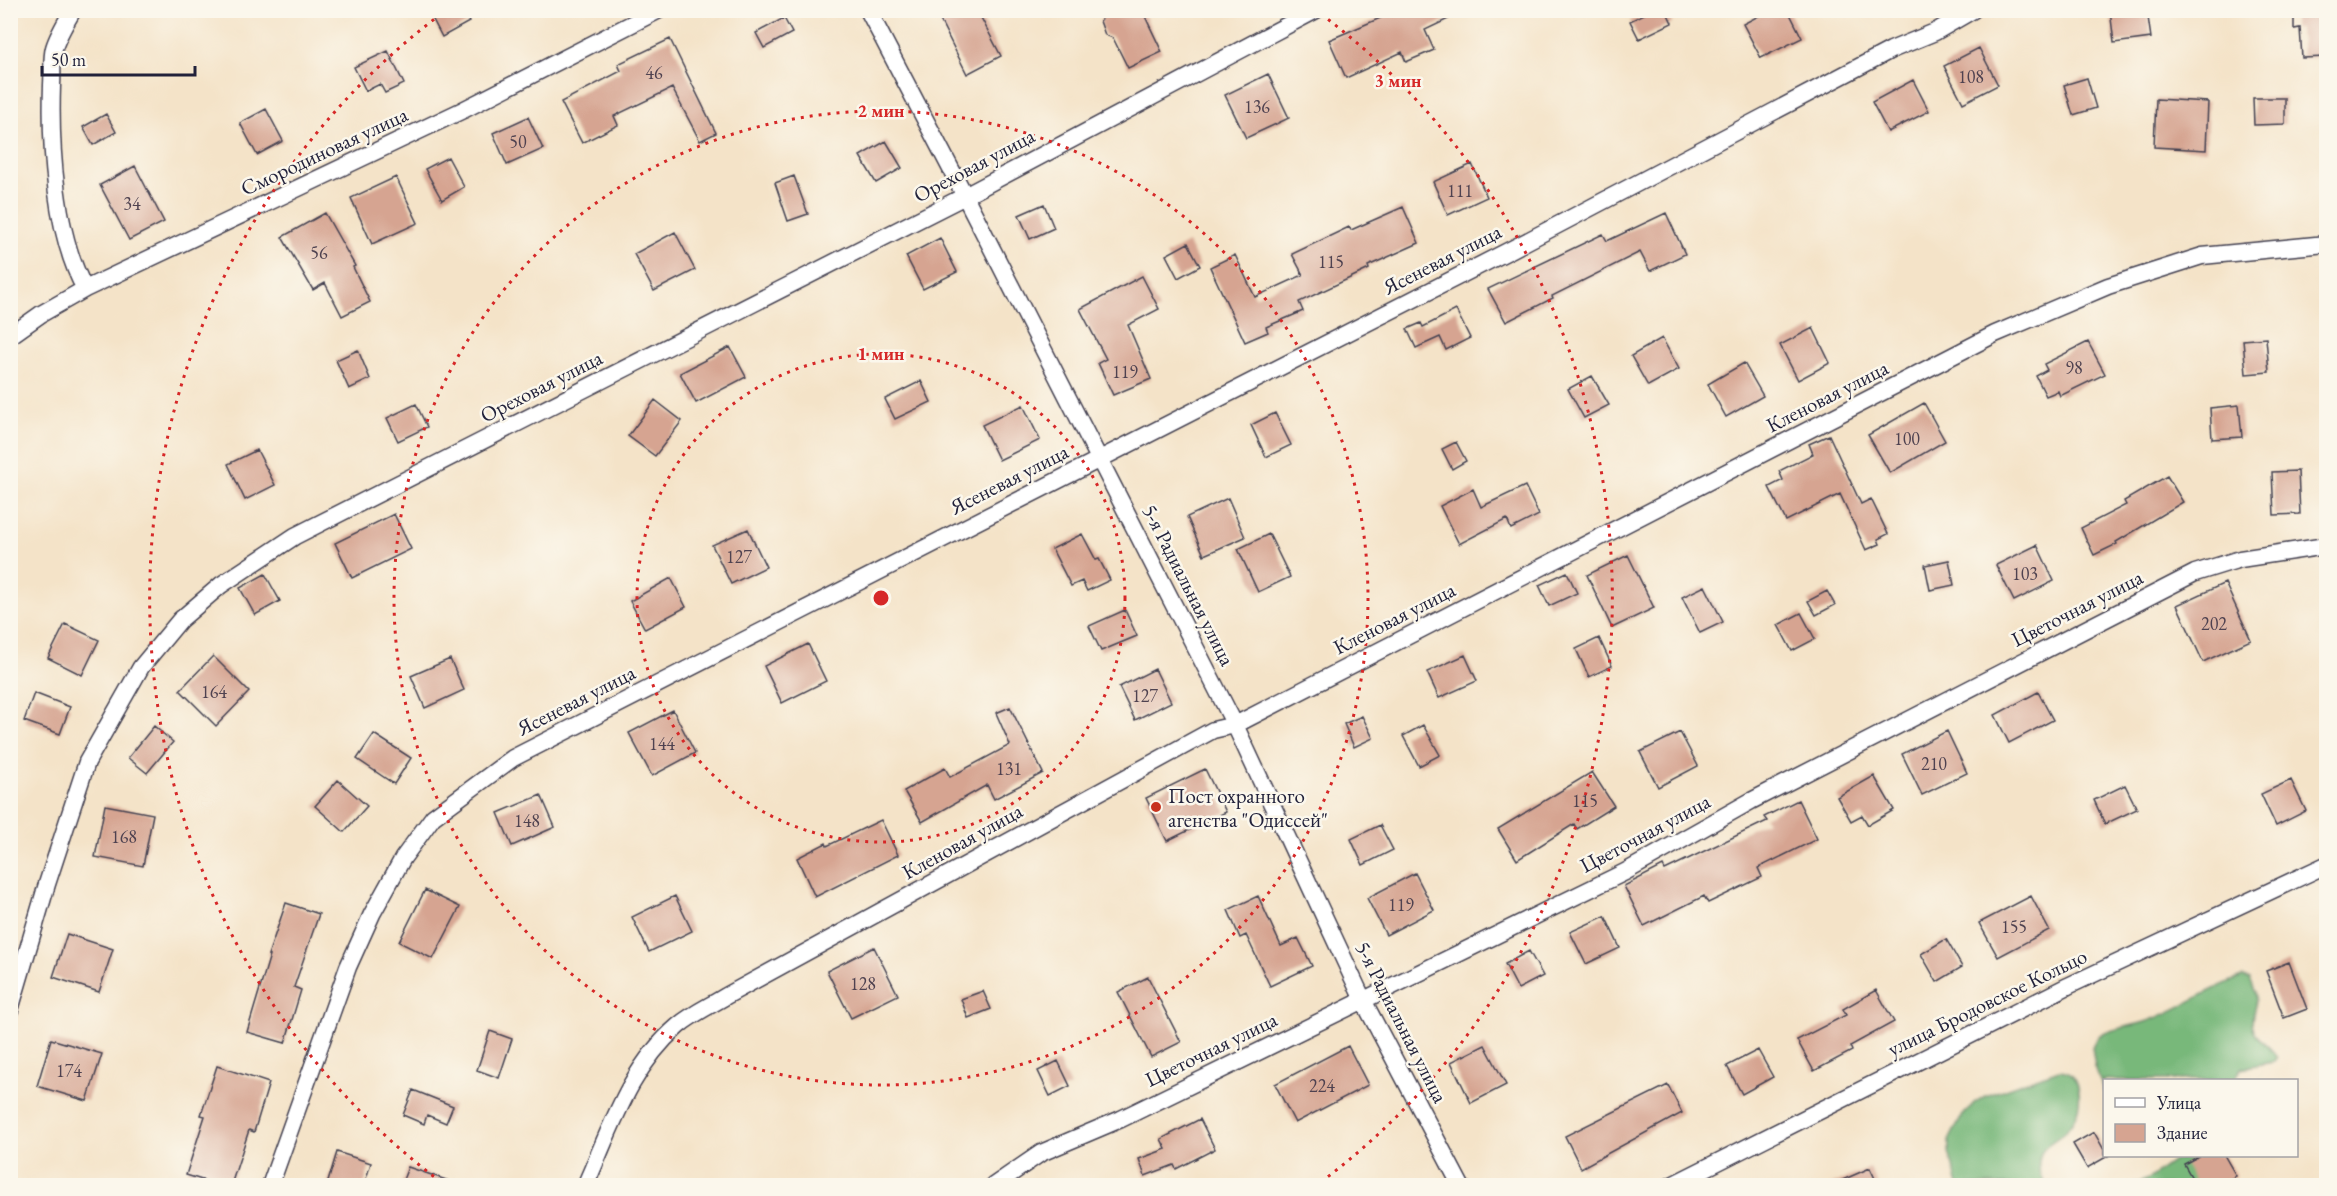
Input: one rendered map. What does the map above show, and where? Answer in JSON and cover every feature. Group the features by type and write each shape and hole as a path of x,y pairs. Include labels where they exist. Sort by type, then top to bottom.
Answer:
{"street":[{"path":"73,10 53,50 53,130 58,196 65,239 75,272 85,289"},
{"name":"Смородиновая улица","path":"10,336 41,314 85,289 463,110 659,10"},
{"name":"5-я Радиальная улица","path":"868,10 1235,725 1363,999 1461,1185"},
{"name":"Ореховая улица","path":"10,1010 47,884 87,762 141,667 189,613 221,585 296,536 965,196 1316,10"},
{"name":"Ясеневая улица","path":"270,1185 348,966 372,914 403,858 433,817 513,758 1645,181 1892,50 1935,33 1973,10"},
{"name":"Кленовая улица","path":"585,1185 629,1086 646,1059 679,1025 726,996 1213,730 1235,725 1995,334 2108,286 2202,256 2326,244"},
{"name":"Цветочная улица","path":"993,1185 1041,1153 1121,1119 1625,872 1751,801 2195,573 2240,559 2326,546"},
{"name":"улица Бродовское Кольцо","path":"1670,1185 2068,986 2326,864"}],"green space":[{"path":"2243,977 2250,979 2256,995 2252,1016 2253,1027 2257,1036 2277,1057 2273,1062 2241,1068 2236,1079 2103,1079 2103,1089 2095,1066 2092,1047 2100,1036 2158,1017"},
{"path":"2059,1070 2067,1071 2074,1076 2078,1086 2079,1100 2076,1114 2069,1126 2046,1146 2040,1156 2039,1169 2047,1185 1958,1185 1949,1152 1949,1141 1960,1119 1974,1103 1985,1096"},
{"path":"2188,1157 2200,1158 2200,1185 2131,1186 2148,1179 2175,1160"}],"building":[{"path":"428,10 462,10 469,22 442,37"},
{"path":"935,10 977,10 1001,56 967,74"},
{"path":"1112,10 1142,10 1162,52 1128,68 1113,38 1105,35 1100,21"},
{"path":"1399,10 1467,10 1425,30 1434,50 1406,62 1402,52 1346,78 1329,40"},
{"path":"1652,10 1666,10 1672,23 1639,39 1630,21"},
{"path":"1770,10 1788,10 1802,38 1761,58 1743,24"},
{"path":"2110,10 2147,10 2151,38 2114,43"},
{"path":"2294,10 2325,10 2326,57 2302,58 2300,28 2294,29"},
{"path":"784,18 792,33 764,48 756,33"},
{"path":"670,39 716,133 700,141 672,88 614,116 618,125 582,143 561,102 621,71 618,64"},
{"path":"1979,48 1998,85 1963,103 1944,66"},
{"path":"388,51 404,84 385,93 380,84 366,91 354,67"},
{"path":"1268,74 1289,118 1246,138 1225,95"},
{"path":"2087,78 2096,108 2073,115 2064,85"},
{"path":"1913,80 1929,111 1888,132 1872,102"},
{"path":"2253,98 2285,98 2285,124 2254,125"},
{"path":"2156,99 2208,102 2206,150 2154,147"},
{"path":"266,109 283,141 257,155 240,123"},
{"path":"106,114 116,132 93,145 83,127"},
{"path":"528,117 543,149 507,165 493,133"},
{"path":"886,141 902,168 876,183 860,156"},
{"path":"448,157 464,187 442,200 425,169"},
{"path":"1472,164 1487,197 1448,215 1433,182"},
{"path":"135,166 164,222 129,240 100,185"},
{"path":"794,176 808,214 788,221 775,183"},
{"path":"396,177 418,223 372,244 351,198"},
{"path":"1044,204 1054,228 1030,239 1019,215"},
{"path":"1403,207 1419,243 1368,266 1369,269 1299,302 1303,311 1266,327 1268,332 1245,342 1210,267 1235,255 1255,297 1303,275 1292,254 1349,227 1351,230"},
{"path":"325,213 355,266 353,267 370,302 342,316 325,283 313,290 282,237"},
{"path":"1666,213 1685,254 1650,271 1640,252 1506,322 1488,289 1603,234 1607,241"},
{"path":"675,232 695,270 654,291 634,254"},
{"path":"940,238 957,272 923,289 906,256"},
{"path":"1188,243 1200,266 1178,278 1166,255"},
{"path":"1142,276 1159,309 1128,325 1151,379 1113,395 1098,363 1106,359 1080,309"},
{"path":"1456,310 1470,338 1446,350 1440,337 1416,348 1407,329 1421,323 1423,327"},
{"path":"1813,328 1830,363 1798,380 1780,345"},
{"path":"1662,338 1679,369 1648,386 1631,356"},
{"path":"2266,338 2269,372 2246,374 2243,340"},
{"path":"2088,342 2105,374 2060,396 2058,391 2046,396 2036,376 2047,370 2044,364"},
{"path":"730,347 746,377 696,403 680,373"},
{"path":"358,350 370,379 349,389 336,360"},
{"path":"1744,363 1763,396 1726,417 1708,384"},
{"path":"1592,376 1609,405 1584,418 1568,389"},
{"path":"921,381 931,402 895,419 885,399"},
{"path":"655,400 682,421 655,456 628,436"},
{"path":"1924,403 1945,441 1890,473 1868,435"},
{"path":"416,404 427,427 398,441 387,418"},
{"path":"1023,405 1040,440 999,460 982,425"},
{"path":"2239,405 2242,437 2212,439 2210,408"},
{"path":"1275,413 1291,445 1266,457 1251,425"},
{"path":"1829,435 1861,504 1871,499 1888,534 1878,539 1880,544 1866,550 1840,494 1786,521 1769,487 1783,480 1779,471 1813,454 1809,444"},
{"path":"1456,442 1466,461 1452,469 1442,449"},
{"path":"257,450 275,485 245,500 228,464"},
{"path":"2298,471 2300,514 2274,515 2272,472"},
{"path":"2167,476 2183,502 2116,542 2117,544 2094,555 2081,528 2126,505 2124,501"},
{"path":"1525,486 1539,515 1511,529 1507,519 1459,544 1440,506 1473,489 1481,507"},
{"path":"1228,498 1245,537 1204,555 1187,517"},
{"path":"394,514 411,549 352,578 335,543"},
{"path":"748,529 766,567 731,584 712,545"},
{"path":"1082,534 1110,580 1087,591 1082,581 1071,586 1052,549"},
{"path":"1269,534 1290,577 1258,592 1238,549"},
{"path":"2037,545 2054,581 2014,601 1996,565"},
{"path":"1628,555 1654,608 1612,628 1587,575"},
{"path":"1949,560 1954,585 1930,590 1925,565"},
{"path":"1567,572 1577,593 1549,606 1539,585"},
{"path":"265,574 280,601 255,615 240,588"},
{"path":"671,578 686,607 645,629 630,601"},
{"path":"2225,583 2251,640 2203,662 2177,605"},
{"path":"1705,586 1723,622 1700,633 1682,597"},
{"path":"1827,591 1835,605 1816,615 1808,601"},
{"path":"1125,610 1137,636 1101,651 1089,626"},
{"path":"1801,613 1815,639 1792,651 1778,625"},
{"path":"65,624 99,640 82,675 48,658"},
{"path":"1599,638 1612,666 1589,677 1576,649"},
{"path":"808,644 826,681 782,703 764,666"},
{"path":"1465,655 1477,681 1439,698 1427,672"},
{"path":"213,656 249,692 216,726 180,690"},
{"path":"450,659 464,690 425,708 411,676"},
{"path":"1155,669 1171,702 1135,720 1119,687"},
{"path":"2038,692 2053,720 2009,743 1995,715"},
{"path":"34,693 70,707 60,734 24,721"},
{"path":"1010,707 1043,773 994,799 987,785 922,822 904,791 945,768 950,777 1010,745 996,713"},
{"path":"673,710 695,753 652,776 629,733"},
{"path":"1362,716 1373,738 1354,747 1344,724"},
{"path":"1423,725 1440,755 1419,766 1403,736"},
{"path":"154,726 173,742 147,773 128,758"},
{"path":"1947,731 1967,773 1922,795 1902,754"},
{"path":"1680,732 1698,766 1658,787 1640,752"},
{"path":"374,734 411,758 394,784 357,759"},
{"path":"1205,769 1226,812 1167,841 1146,798"},
{"path":"1592,772 1614,806 1577,829 1574,824 1517,860 1498,829"},
{"path":"1874,776 1894,810 1868,825 1862,815 1851,821 1837,797"},
{"path":"338,780 367,806 344,832 315,806"},
{"path":"2291,780 2306,811 2276,826 2261,794"},
{"path":"2125,785 2137,809 2105,824 2094,800"},
{"path":"541,795 555,827 512,846 498,813"},
{"path":"1798,800 1817,839 1758,868 1762,877 1708,903 1704,896 1644,926 1624,886 1663,866 1665,870 1767,821 1764,817"},
{"path":"105,805 153,814 143,866 95,857"},
{"path":"881,820 898,855 815,897 797,858"},
{"path":"1380,825 1393,850 1363,865 1351,839"},
{"path":"1415,873 1434,910 1386,935 1367,898"},
{"path":"425,890 460,907 433,959 399,942"},
{"path":"675,896 692,931 649,952 632,917"},
{"path":"1258,896 1281,946 1298,938 1312,966 1270,986 1246,935 1240,938 1228,910"},
{"path":"2031,896 2049,930 1998,957 1979,923"},
{"path":"286,903 319,914 294,987 301,990 285,1043 247,1032 270,955 268,955"},
{"path":"1605,916 1620,948 1586,964 1570,932"},
{"path":"67,934 113,949 99,992 53,977"},
{"path":"1946,939 1962,967 1937,982 1921,954"},
{"path":"874,947 898,995 851,1018 827,971"},
{"path":"1529,951 1543,976 1518,989 1505,964"},
{"path":"2289,962 2307,1009 2284,1018 2266,971"},
{"path":"1148,977 1181,1042 1151,1057 1118,992"},
{"path":"1876,990 1894,1022 1850,1046 1852,1051 1814,1071 1797,1040 1846,1015 1843,1009"},
{"path":"983,991 991,1009 968,1018 961,999"},
{"path":"490,1031 512,1039 499,1078 477,1070"},
{"path":"51,1039 102,1054 87,1101 37,1086"},
{"path":"1485,1045 1506,1085 1471,1103 1451,1062"},
{"path":"1348,1046 1368,1085 1295,1123 1275,1084"},
{"path":"1758,1050 1773,1077 1742,1094 1727,1066"},
{"path":"1058,1061 1070,1086 1050,1096 1038,1071"},
{"path":"217,1066 269,1083 254,1132 249,1130 231,1185 218,1185 186,1175 205,1116 201,1115"},
{"path":"1668,1085 1682,1113 1581,1168 1565,1136"},
{"path":"413,1090 453,1106 446,1123 427,1115 424,1124 403,1115"},
{"path":"1200,1119 1215,1149 1176,1169 1174,1165 1145,1176 1139,1159 1166,1149 1161,1139"},
{"path":"2094,1132 2103,1148 2103,1157 2106,1157 2087,1168 2073,1144"},
{"path":"337,1152 371,1163 364,1185 327,1185"},
{"path":"2197,1157 2225,1157 2236,1176 2218,1185 2196,1185 2184,1164"},
{"path":"408,1167 455,1183 454,1185 401,1185"},
{"path":"1870,1168 1878,1185 1831,1185"}],"place":[{"name":"Пост охранного агенства \"Одисcей\"","path":"1156,807"}]}
